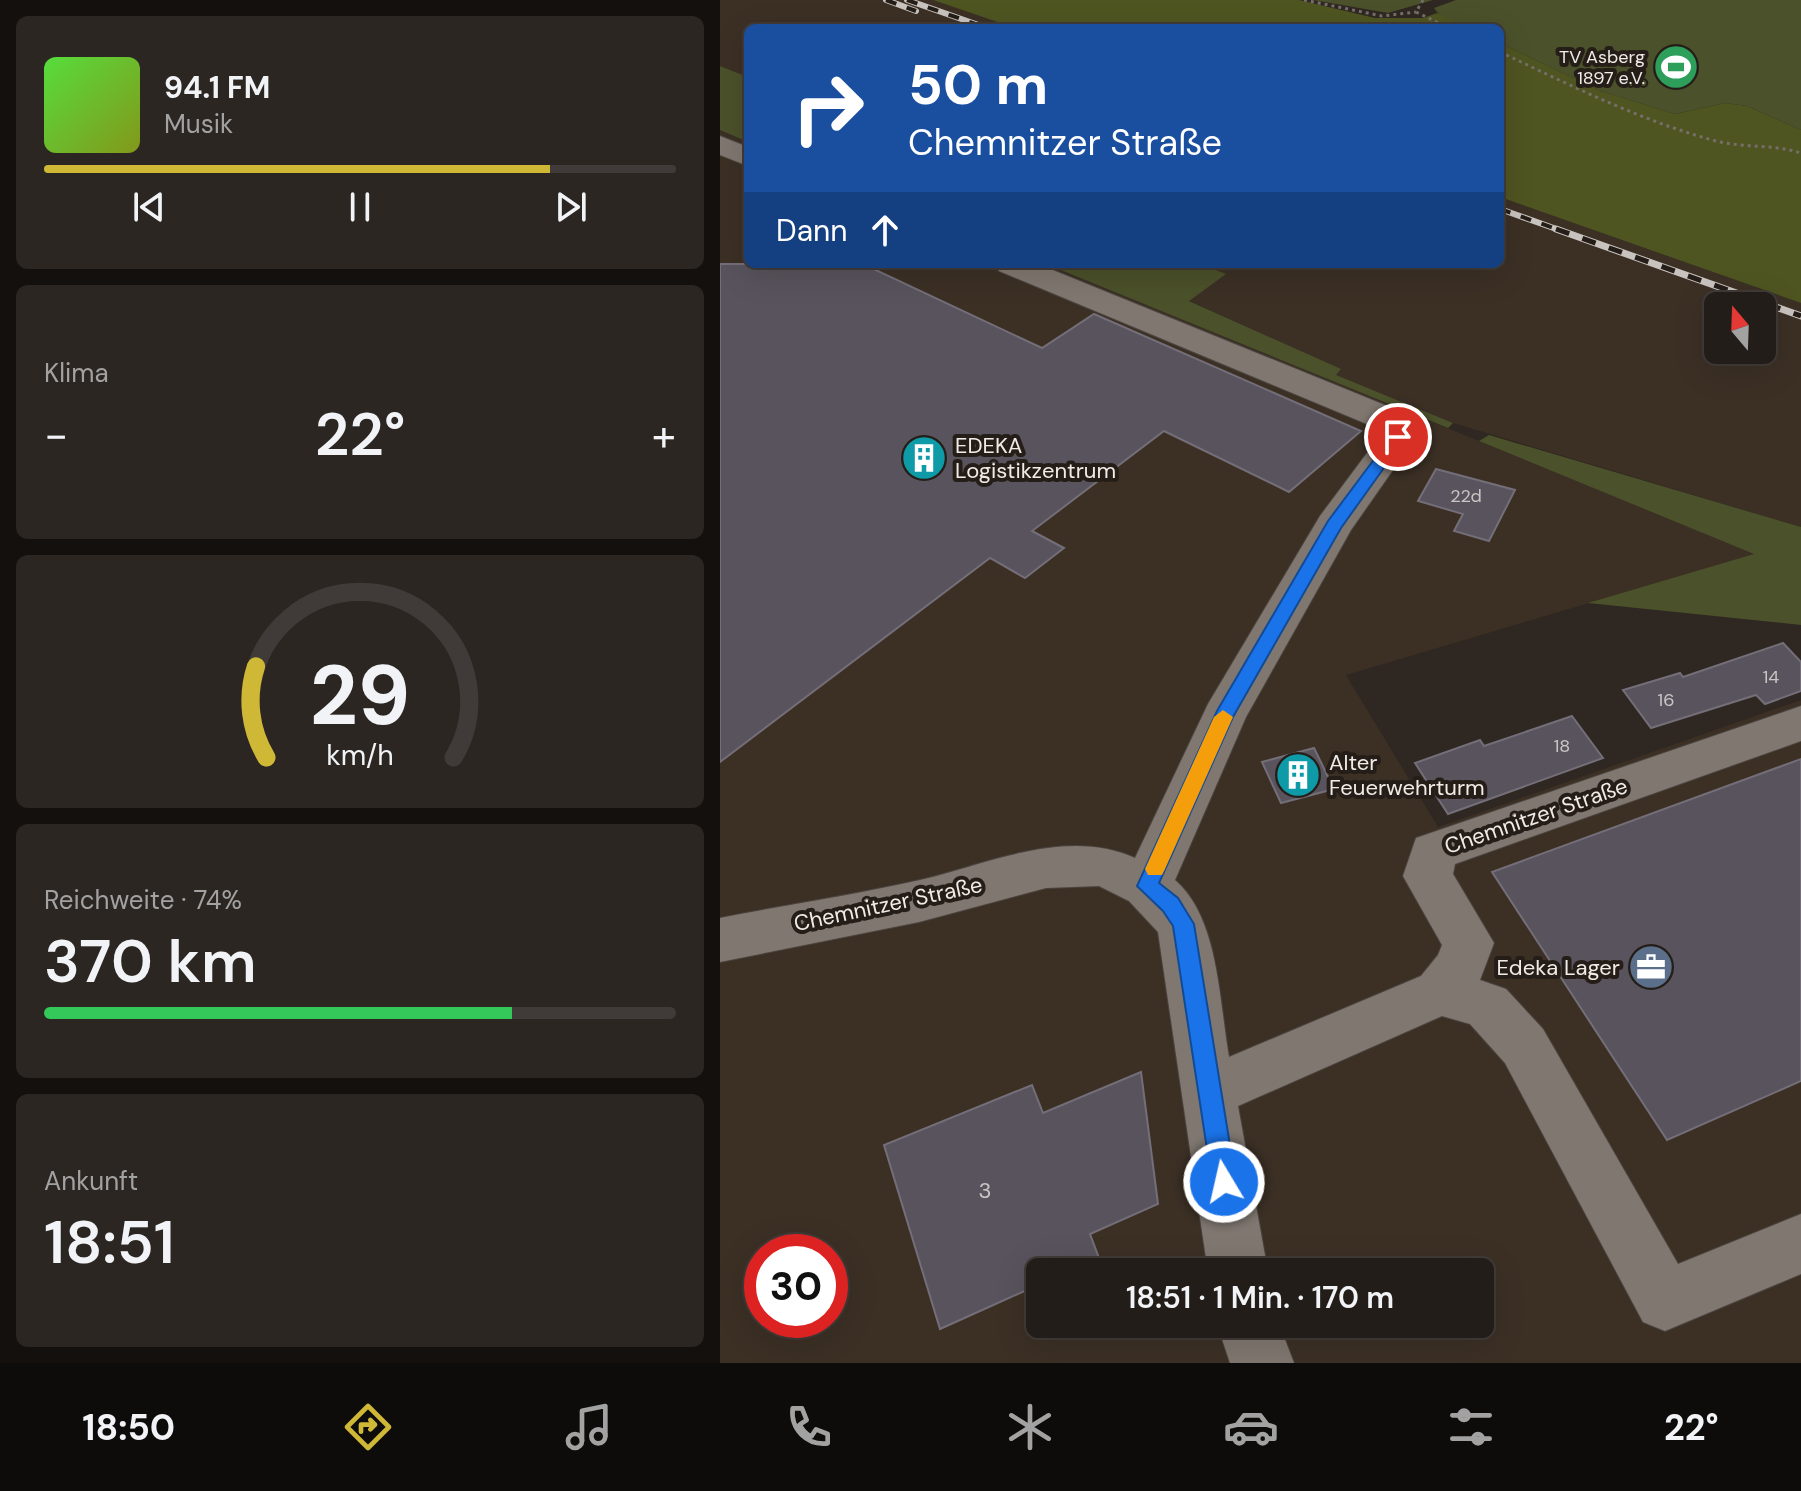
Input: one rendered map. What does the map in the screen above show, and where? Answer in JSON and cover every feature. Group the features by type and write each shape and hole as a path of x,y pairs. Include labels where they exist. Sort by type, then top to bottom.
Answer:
{"street":[{"path":"720,145 744,155"},
{"path":"1020,268 1389,420 1398,437 1334,525 1224,716 1147,886"},
{"name":"Chemnitzer Straße","path":"1440,992 1460,967 1468,943 1428,876 1433,852 1801,723"},
{"name":"Chemnitzer Straße","path":"720,940 919,901 1046,868 1104,866 1147,886 1171,904 1184,924 1236,1258"},
{"path":"1209,1092 1440,992 1487,1006 1524,1046 1665,1300 1801,1244"},
{"path":"1247,1338 1248,1363"},
{"path":"1252,1338 1262,1363"}],"path":[{"path":"1304,0 1382,16 1416,12 1441,24"},
{"path":"1416,12 1423,0"},
{"path":"1504,54 1626,111 1673,129 1722,143 1788,148 1801,153"}],"shaded area":[{"path":"720,0 933,0 1003,24 744,24 744,75 720,66"},
{"path":"720,130 744,140 744,268 1056,268 1755,554 1346,675 1438,827 1801,700 1801,1363 720,1363"},
{"path":"1504,198 1770,292 1704,292 1704,364 1776,364 1776,294 1801,303 1801,527 1453,423 1335,375 1341,370 1188,300 1225,274 1211,268 1504,268"}],"green space":[{"path":"933,0 1299,0 1375,18 1423,18 1437,13 1460,24 1003,24"},
{"path":"1313,0 1433,0 1388,13"},
{"name":"TV Asberg 1897 e.V.","path":"1456,0 1801,0 1801,130 1747,106 1725,103 1675,114 1601,91 1504,45 1504,24 1455,23 1434,8"},
{"path":"1504,45 1601,91 1675,114 1725,103 1747,106 1801,130 1801,303 1504,198"},
{"path":"720,66 744,75 744,140 720,130"},
{"path":"1056,268 1211,268 1226,274 1189,301 1341,369 1336,375 1453,423 1448,428"},
{"path":"1489,435 1801,527 1801,625 1588,603 1754,554 1479,441"}],"building":[{"name":"EDEKA Logistikzentrum","path":"720,264 744,264 744,268 872,268 1042,348 1094,314 1361,431 1289,492 1164,431 1032,531 1064,548 1025,578 990,558 720,762"},
{"path":"1436,469 1515,490 1489,541 1454,531 1463,514 1418,501"},
{"path":"1783,643 1801,662 1801,691 1765,704 1756,695 1651,728 1623,690 1680,673 1683,677"},
{"path":"1572,716 1603,758 1448,814 1415,763 1480,740 1484,746"},
{"name":"Alter Feuerwehrturm","path":"1314,748 1334,789 1281,803 1262,762"},
{"path":"1801,759 1801,1081 1667,1140 1492,872"},
{"path":"1141,1072 1158,1204 1090,1234 1099,1258 1026,1258 1026,1290 940,1329 884,1145 1032,1085 1043,1113"}],"railway":[{"path":"886,0 916,11"},
{"path":"907,0 976,24"},
{"path":"1504,210 1562,231"},
{"path":"1556,229 1801,316"}],"slow traffic":[{"path":"1155,869 1223,717"}],"place":[{"name":"TV Asberg 1897 e.V.","path":"1676,67"},
{"name":"EDEKA Logistikzentrum","path":"924,458"},
{"name":"Alter Feuerwehrturm","path":"1298,775"},
{"name":"Edeka Lager","path":"1651,967"}],"route":[{"path":"1224,1182 1188,972 1184,924 1171,904 1147,886 1224,716 1334,525 1398,437"}]}
